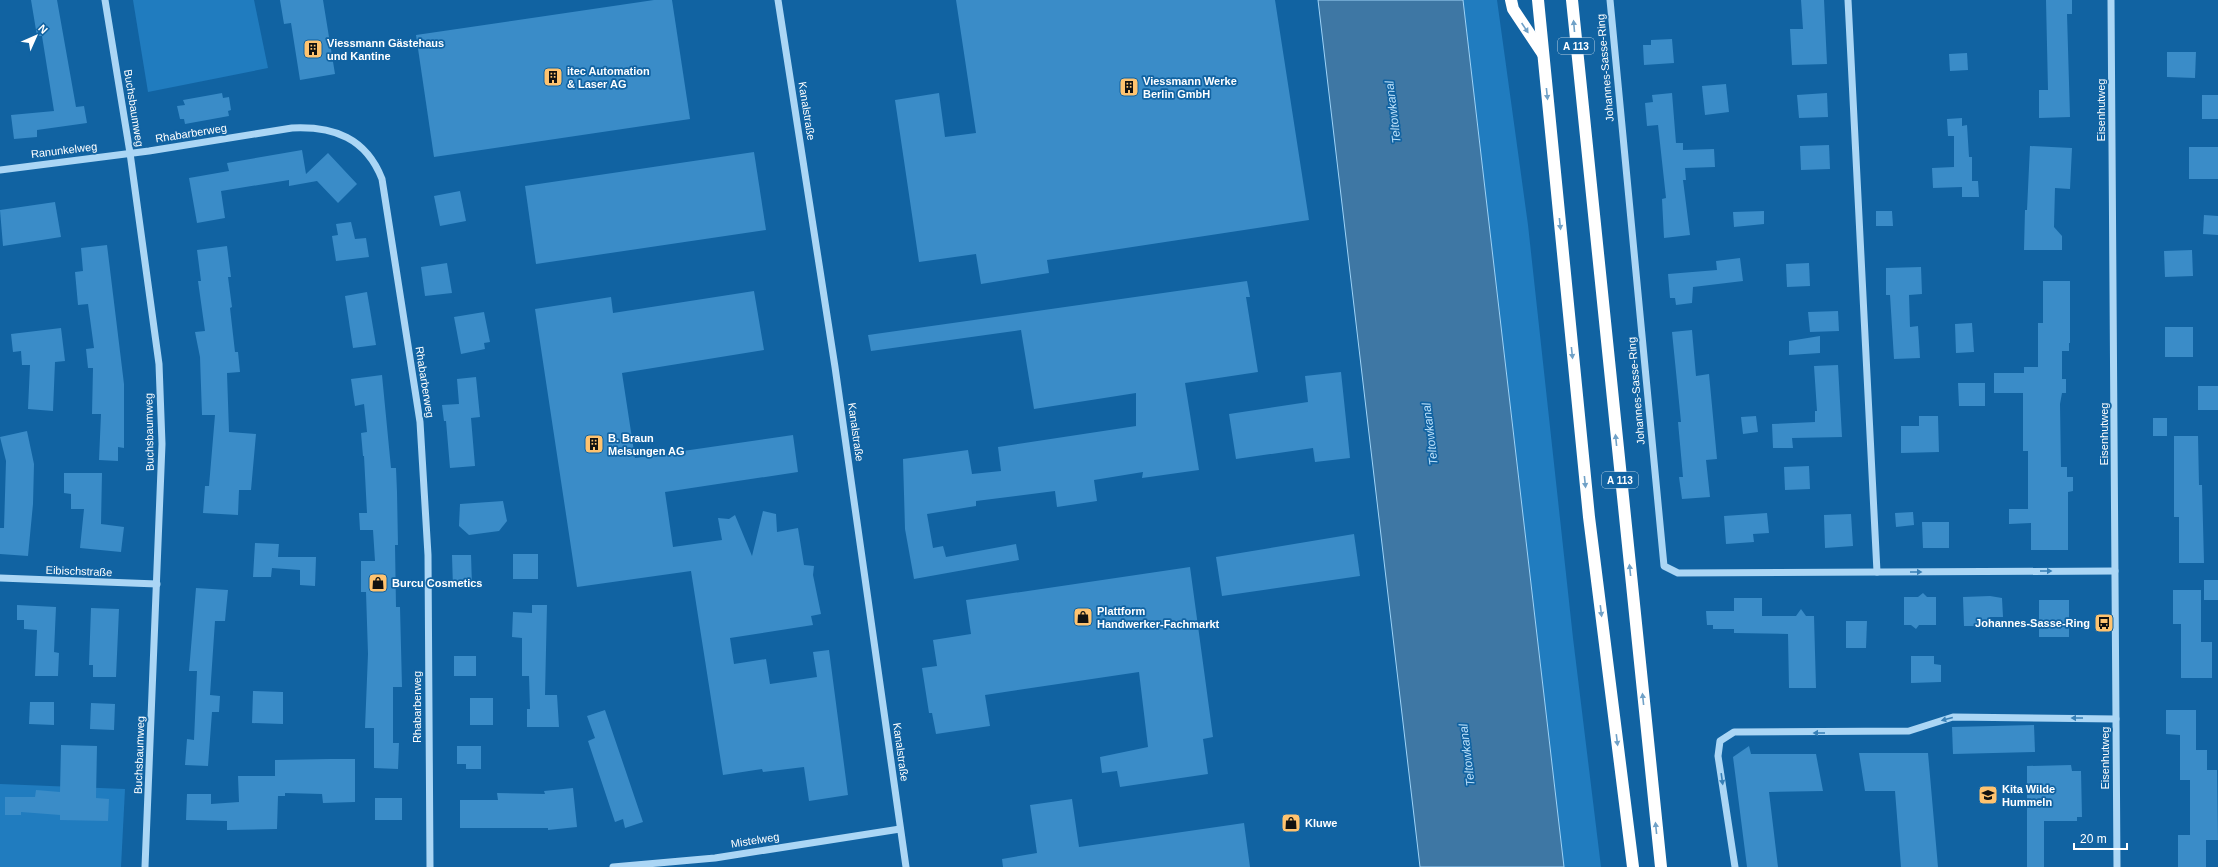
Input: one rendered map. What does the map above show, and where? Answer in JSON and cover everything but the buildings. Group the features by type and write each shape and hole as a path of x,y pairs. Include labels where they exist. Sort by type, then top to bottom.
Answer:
{"highway":[{"path":"1511,0 1513,9 1543,56"},
{"name":"A 113","path":"1538,0 1588,517 1633,867"},
{"name":"A 113","path":"1572,0 1580,93 1661,867"}],"street":[{"name":"Buchsbaumweg","path":"105,0 130,153 159,364 162,444 145,867"},
{"name":"Kanalstraße","path":"778,0 836,367 906,867"},
{"name":"Johannes-Sasse-Ring","path":"1610,0 1664,566 1678,573 2115,571"},
{"path":"1848,0 1877,572"},
{"name":"Eisenhutweg","path":"2111,0 2117,867"},
{"name":"Rhabarberweg","path":"130,153 292,128 321,128 334,131 356,142 372,159 378,169 382,180 420,422 428,555 430,867"},
{"name":"Ranunkelweg","path":"0,170 130,153"},
{"name":"Eibischstraße","path":"0,578 157,584"},
{"path":"1735,867 1718,756 1720,741 1734,732 1833,733 1909,731 1953,717 2116,719"},
{"name":"Mistelweg","path":"613,867 715,858 900,829"}],"shaded area":[{"path":"133,0 254,0 268,68 148,92"},
{"path":"1463,0 1497,0 1528,225 1573,638 1601,867 1564,867"},
{"path":"0,784 125,789 121,867 0,867"}],"water":[{"name":"Teltowkanal","path":"1318,0 1463,0 1564,867 1420,867"}],"place":[{"name":"Viessmann Gästehaus und Kantine","path":"313,49"},
{"name":"itec Automation & Laser AG","path":"553,77"},
{"name":"Viessmann Werke Berlin GmbH","path":"1129,87"},
{"name":"B. Braun Melsungen AG","path":"594,444"},
{"name":"Burcu Cosmetics","path":"378,583"},
{"name":"Plattform Handwerker-Fachmarkt","path":"1083,617"},
{"name":"Johannes-Sasse-Ring","path":"2104,623"},
{"name":"Kita Wilde Hummeln","path":"1988,795"},
{"name":"Kluwe","path":"1291,823"}]}
